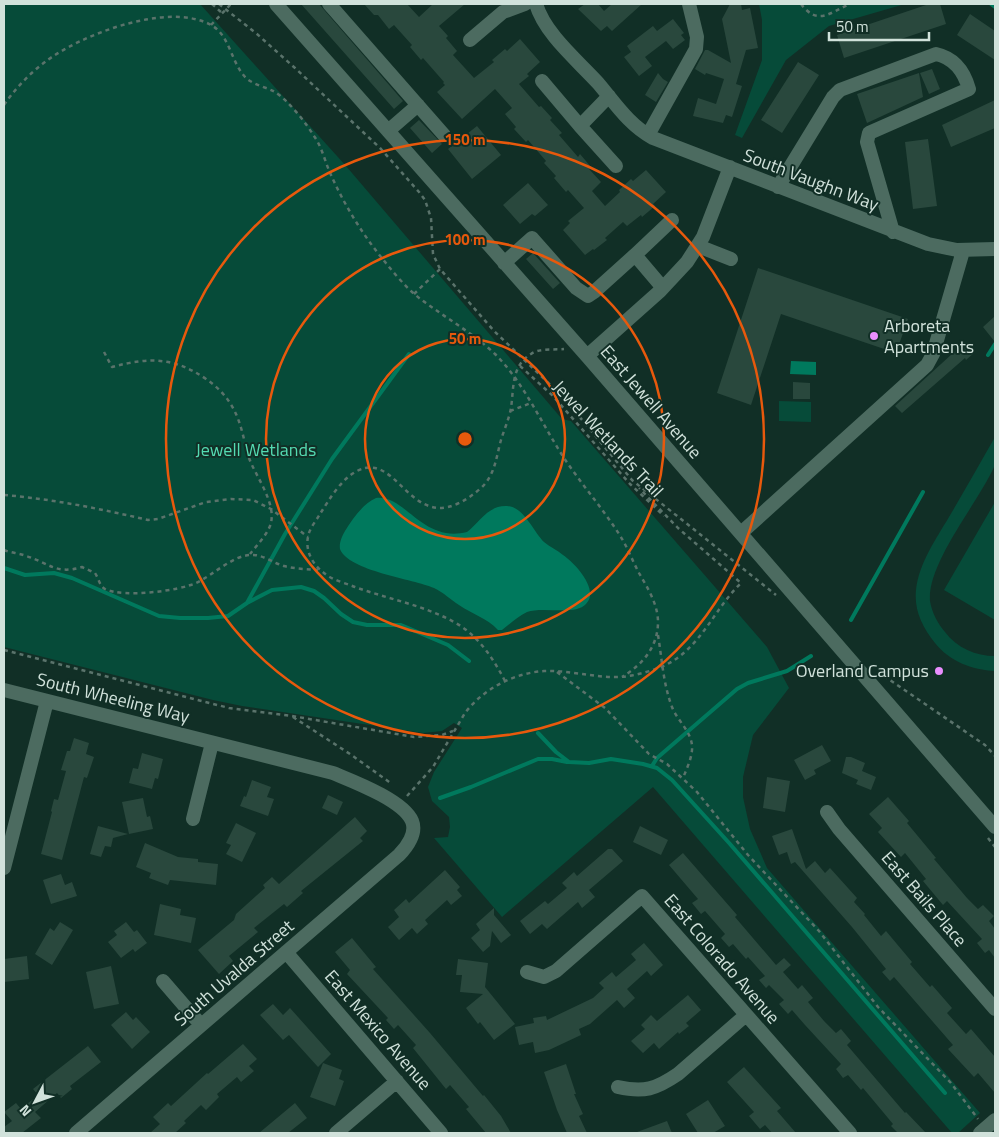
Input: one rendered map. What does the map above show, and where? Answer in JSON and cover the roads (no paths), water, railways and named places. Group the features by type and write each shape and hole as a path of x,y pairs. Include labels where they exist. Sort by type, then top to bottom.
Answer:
{"street":[{"name":"East Jewell Avenue","path":"276,4 741,533 995,827"},
{"path":"328,4 444,135"},
{"path":"470,40 502,12 525,4"},
{"path":"536,4 549,29 629,120 648,135 666,144 730,167"},
{"path":"648,135 696,49 697,37 689,4"},
{"path":"778,187 833,97 840,90 936,54 945,56 962,70 969,88 869,134 866,142 893,232"},
{"path":"542,81 616,166"},
{"path":"580,126 609,96"},
{"path":"388,131 418,105"},
{"name":"South Vaughn Way","path":"586,356 663,288 683,267 698,246 710,221 730,167 893,232 928,244 963,250 995,249"},
{"path":"504,263 532,238 576,288 588,296 672,220"},
{"path":"698,246 731,259"},
{"path":"741,533 927,365 933,354 963,250"},
{"path":"635,255 663,288"},
{"name":"South Wheeling Way","path":"4,690 333,773 369,788 408,815 412,821 413,828 411,837"},
{"path":"4,868 47,701"},
{"path":"193,819 212,743"},
{"name":"East Bails Place","path":"827,812 839,829 995,1008"},
{"name":"South Uvalda Street","path":"76,1133 399,856 411,837"},
{"name":"East Colorado Avenue","path":"528,972 544,978 556,971 642,896 850,1133"},
{"name":"East Mexico Avenue","path":"286,952 442,1133"},
{"path":"163,981 201,1025"},
{"path":"618,1087 636,1091 653,1088 668,1081 746,1015"},
{"path":"336,1133 397,1081"}],"waterway":[{"path":"991,4 995,7"},
{"path":"988,355 995,344"},
{"path":"247,603 285,534 332,459 409,354"},
{"path":"851,620 923,492"},
{"path":"4,568 25,575 54,573 72,578 159,616 180,618 228,616 247,603 272,590 301,587 314,591 353,622 367,625 401,625 448,645 469,661"},
{"path":"652,766 657,758 737,689 748,683 787,671 811,656"},
{"path":"538,733 556,752 569,762 589,763 611,759 643,764 657,768 672,780 730,844 945,1093"},
{"path":"440,798 538,759 567,762"}],"place":[{"name":"Arboreta Apartments","path":"874,336"},
{"name":"Overland Campus","path":"939,671"}],"park label":[{"name":"Jewell Wetlands","path":"256,450"}]}
